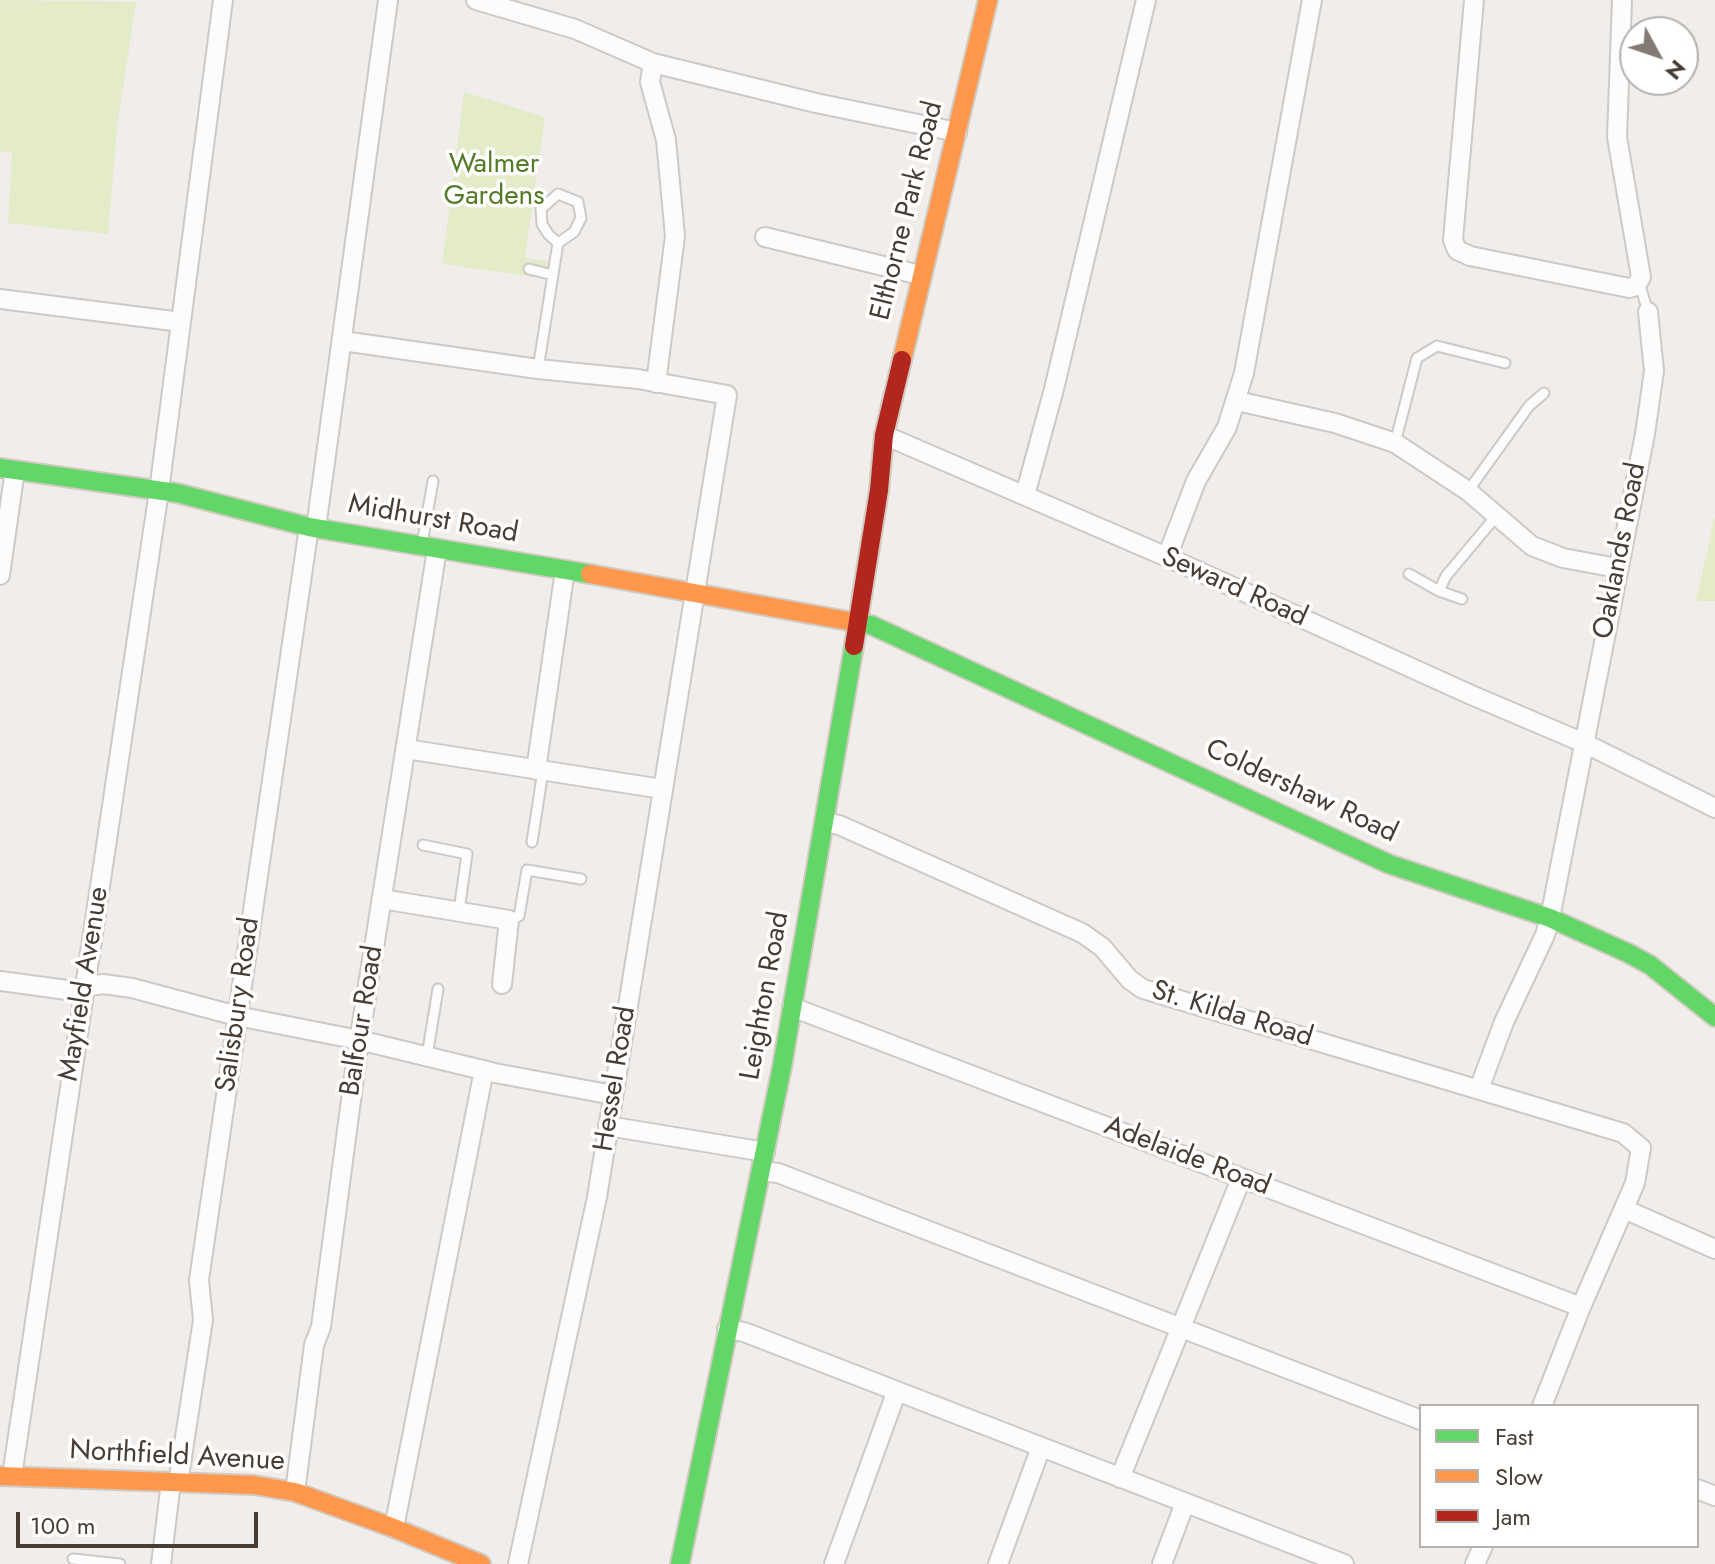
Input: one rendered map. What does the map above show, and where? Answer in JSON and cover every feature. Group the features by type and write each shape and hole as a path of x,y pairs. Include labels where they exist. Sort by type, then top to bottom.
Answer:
{"street":[{"name":"Mayfield Avenue","path":"6,1476 85,987 159,491 223,0"},
{"name":"Salisbury Road","path":"161,1564 203,1320 199,1280 237,1016 343,341 388,0"},
{"path":"476,0 575,29 653,63 816,103 957,132"},
{"name":"Elthorne Park Road","path":"878,435 988,0"},
{"path":"1025,495 1054,389 1146,0"},
{"path":"1167,557 1196,481 1227,427 1237,401 1312,0"},
{"path":"1474,0 1453,240 1457,250 1470,256 1629,288 1639,282"},
{"name":"Oaklands Road","path":"1622,0 1617,137 1640,268 1639,282"},
{"path":"343,341 656,383 675,236 666,140 650,82 653,63"},
{"path":"765,237 920,275"},
{"path":"0,299 181,322"},
{"name":"Oaklands Road","path":"1479,1089 1504,1022 1550,918 1645,434 1654,371 1648,312"},
{"name":"Hessel Road","path":"518,1564 597,1197 727,395 656,383"},
{"path":"1237,401 1335,423 1395,443 1468,491 1532,546 1547,553 1617,568"},
{"name":"Seward Road","path":"878,435 1167,557 1584,743 1715,808"},
{"name":"Leighton Road","path":"680,1564 765,1152 825,822 879,490 878,435"},
{"path":"0,575 8,469"},
{"name":"Midhurst Road","path":"8,469 177,493 313,528 694,591 858,622"},
{"name":"Balfour Road","path":"295,1492 314,1345 321,1327 359,1040 406,749 429,548"},
{"path":"540,770 565,570"},
{"name":"Coldershaw Road","path":"858,622 871,625 1389,864 1550,918 1650,965 1715,1017"},
{"path":"406,749 662,789"},
{"name":"St. Kilda Road","path":"825,822 839,825 1082,933 1102,947 1130,980 1143,989 1623,1133 1641,1148 1635,1183 1624,1209"},
{"path":"382,899 509,920 502,984"},
{"path":"0,981 67,990 103,984 132,988 237,1016 613,1095"},
{"name":"Adelaide Road","path":"792,1007 1581,1307"},
{"path":"394,1528 484,1070"},
{"path":"608,1126 765,1152"},
{"path":"761,1171 793,1178 1419,1419"},
{"path":"1120,1478 1241,1179"},
{"path":"1543,1404 1624,1209 1715,1249"},
{"path":"727,1329 744,1332 1333,1562"},
{"path":"834,1564 896,1393"},
{"path":"998,1564 1041,1447"},
{"name":"Northfield Avenue","path":"6,1476 254,1485 295,1492 481,1564"},
{"path":"1162,1564 1185,1503"}],"lane":[{"path":"538,369 558,243 574,232 581,218 578,202 558,194 541,209 542,224 558,243"},
{"path":"529,269 553,275"},
{"name":"Oaklands Road","path":"1639,282 1648,312"},
{"path":"1395,443 1417,358 1437,346 1505,363"},
{"path":"1468,491 1529,406 1544,393"},
{"path":"429,548 433,481"},
{"path":"1439,591 1446,576 1498,514"},
{"path":"1409,574 1439,591 1462,599"},
{"path":"532,842 540,770"},
{"path":"423,845 467,854 459,911"},
{"path":"509,920 519,916 527,870 581,879"},
{"path":"427,1056 438,989"},
{"path":"73,1559 120,1564"}],"green space":[{"path":"0,0 136,2 117,127 108,234 8,223 12,153 0,151"},
{"name":"Walmer Gardens","path":"464,92 545,117 525,258 549,261 548,279 442,264"},
{"path":"1715,516 1715,601 1696,601"}],"traffic: fast":[{"path":"0,468 177,493 309,527 590,574"},
{"path":"848,621 871,625 1389,864 1550,918 1628,953 1650,965 1715,1017"},
{"path":"680,1564 782,1067 854,646"}],"traffic: slow":[{"path":"902,360 988,0"},
{"path":"590,574 848,621"},
{"path":"0,1476 254,1485 295,1492 481,1564"}],"traffic: jam":[{"path":"854,646 879,490 884,435 902,360"}]}
